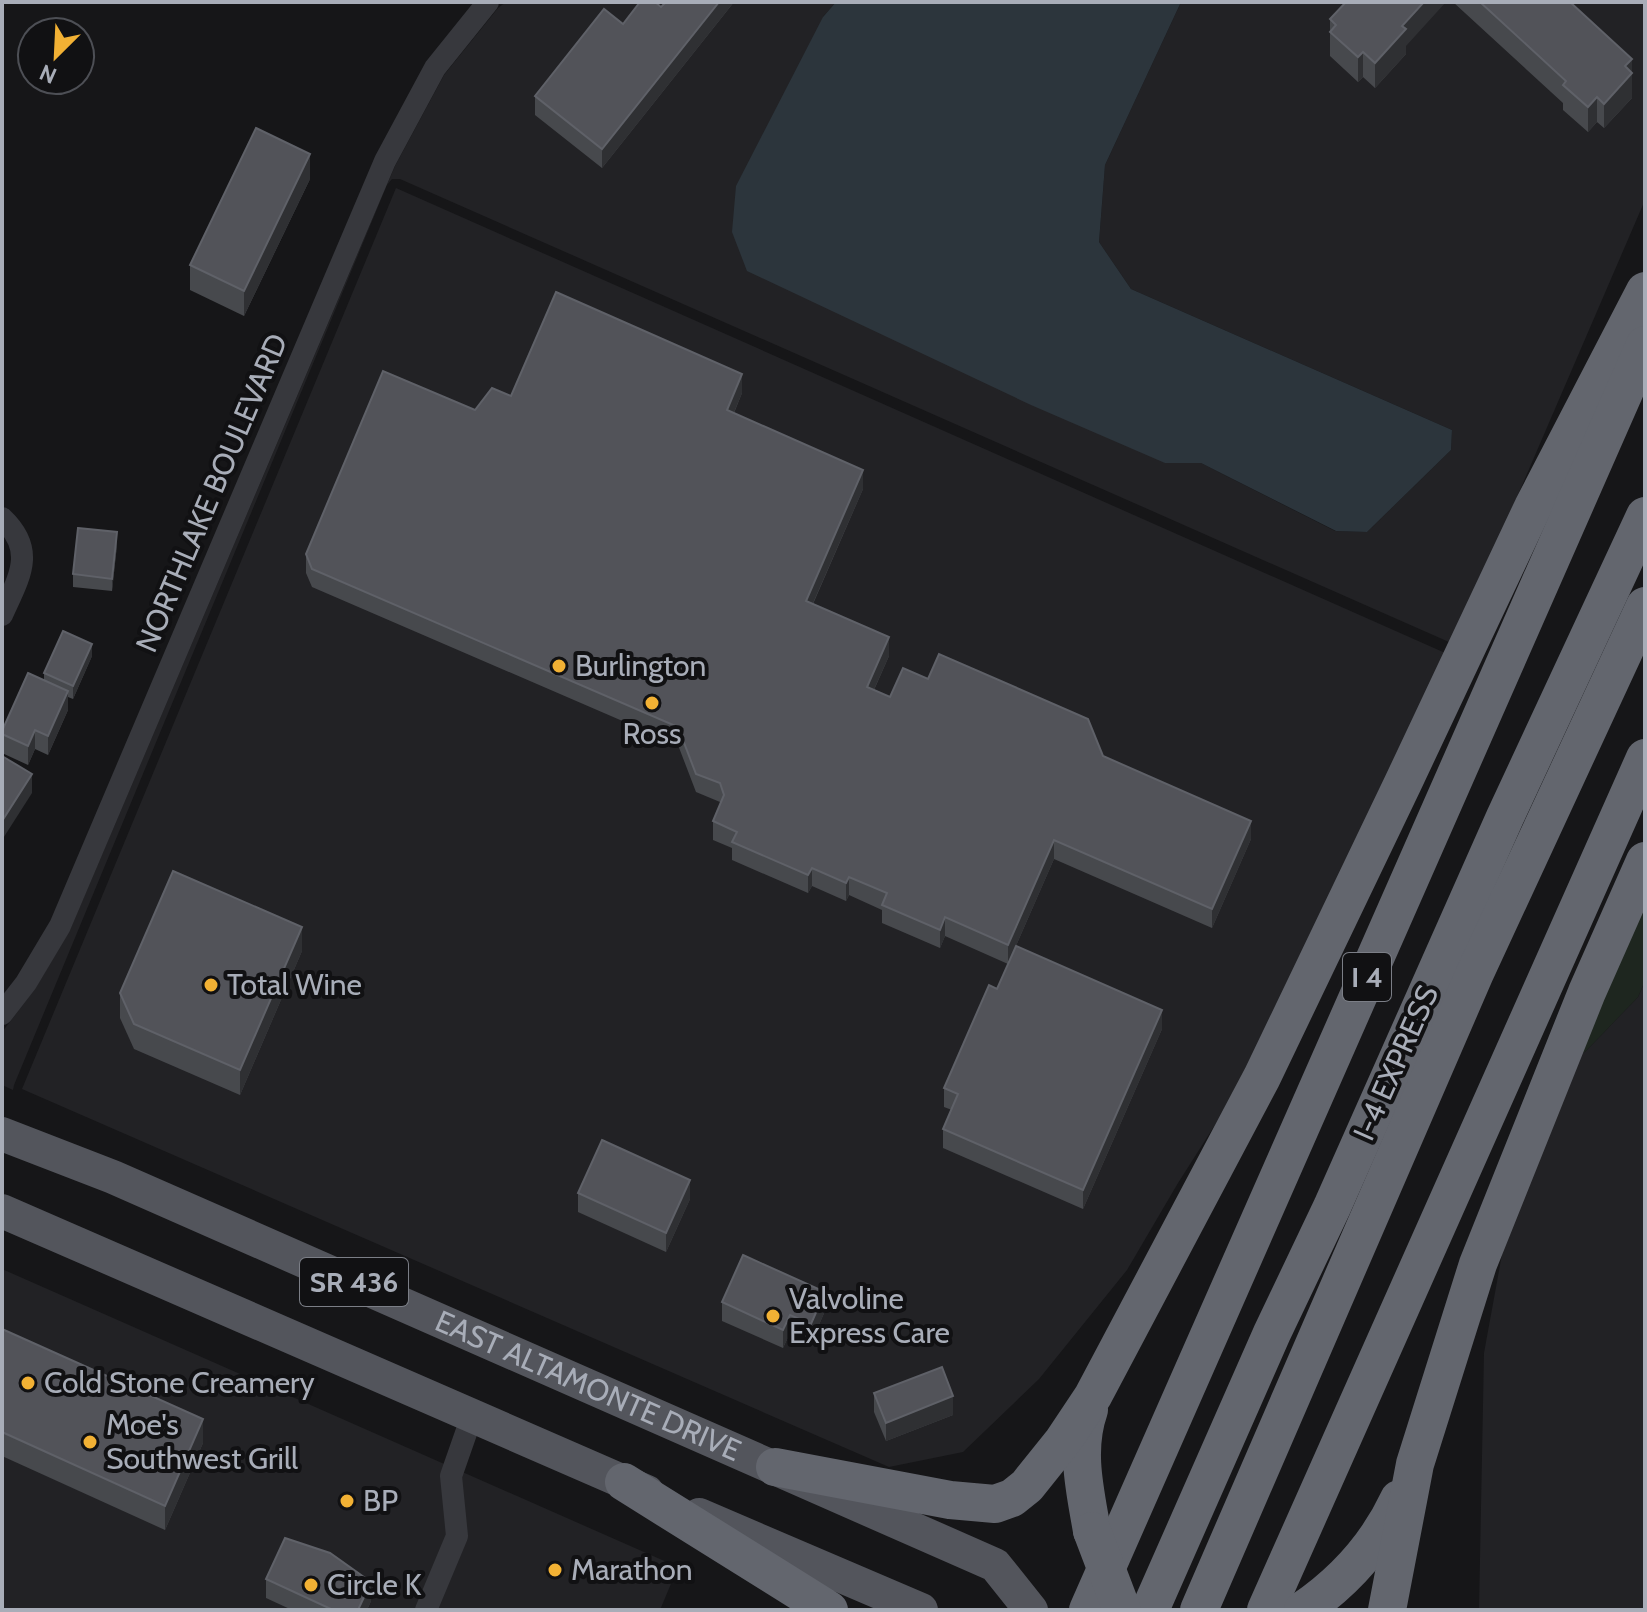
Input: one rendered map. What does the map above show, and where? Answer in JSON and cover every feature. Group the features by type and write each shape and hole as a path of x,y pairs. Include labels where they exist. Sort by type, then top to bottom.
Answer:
{"highway":[{"path":"775,1467 950,1500 995,1504 1012,1498 1027,1486 1063,1441 1093,1396 1262,1077 1533,507 1645,291"},
{"name":"I 4","path":"1088,1610 1645,345"},
{"name":"I-4 EXPRESS","path":"1150,1610 1505,817 1645,516"},
{"name":"I-4 EXPRESS","path":"1199,1610 1475,973 1645,606"},
{"path":"1266,1610 1645,758"},
{"path":"1387,1610 1415,1464 1478,1264 1587,992 1645,861"},
{"path":"1093,1396 1084,1425 1081,1467 1092,1531 1122,1610"},
{"path":"1303,1610 1323,1597 1359,1562 1393,1511 1415,1464"},
{"path":"624,1482 829,1610"}],"main road":[{"name":"EAST ALTAMONTE DRIVE","path":"2,1134 113,1177 775,1467"},
{"name":"SR 436","path":"2,1211 921,1610"},
{"name":"SR 436","path":"775,1467 995,1565 1031,1610"}],"street":[{"name":"NORTHLAKE BOULEVARD","path":"2,1014 26,983 60,926 385,161 435,68 488,2"},
{"path":"2,518 15,530 22,549 22,570 2,615"},
{"path":"426,1610 457,1536 451,1476 472,1416"}],"shaded area":[{"path":"506,2 836,2 823,17 1165,463 1201,463 1335,531 1367,532 1451,450 1452,430 1131,289 1099,242 1105,165 1181,2 1645,2 1645,200 1489,562 1449,642 400,179 392,179 13,1090 2,1085 2,1032 35,989 70,930 395,166 444,75"},
{"path":"836,2 1181,2 1105,165 1099,242 1131,289 1452,430 1451,450 1367,532 1336,531 1201,463 1165,463 1031,405 747,271 732,232 736,186 823,17"},
{"path":"396,188 1452,656 1248,1073 1127,1270 1039,1379 963,1452 889,1467 22,1089"},
{"path":"1645,888 1645,981 1638,997 1585,1052 1575,1053"},
{"path":"1645,981 1645,1610 1479,1610 1484,1353 1509,1216 1575,1053 1585,1052 1638,997"},
{"path":"2,1269 678,1567 660,1610 2,1610"}],"building":[{"path":"640,2 655,2 661,7 666,2 719,2 602,149 535,96 604,9 623,24"},
{"path":"1346,2 1424,2 1402,26 1406,29 1375,63 1363,52 1358,57 1330,32 1336,25 1330,19"},
{"path":"1480,2 1570,2 1632,59 1625,66 1632,73 1604,104 1597,97 1588,107 1563,85 1566,81"},
{"path":"256,128 310,154 244,291 190,265"},
{"path":"556,292 742,374 727,410 863,470 806,601 889,637 867,687 890,697 903,668 928,679 939,654 1088,719 1103,756 1251,821 1212,909 1054,840 1008,945 945,917 940,930 882,905 887,893 849,877 846,883 812,868 808,875 732,842 737,832 713,821 724,795 720,783 696,774 678,727 312,569 306,554 383,371 475,410 492,388 511,396"},
{"path":"78,528 117,532 112,579 73,574"},
{"path":"63,631 92,644 73,686 44,673"},
{"path":"28,673 68,691 48,736 35,730 28,746 2,734 2,731"},
{"path":"2,756 32,774 2,821"},
{"name":"Total Wine","path":"173,871 302,927 240,1070 134,1024 120,993"},
{"path":"1016,946 1162,1010 1083,1190 943,1129 958,1094 944,1088 989,985 997,989"},
{"path":"602,1140 690,1180 666,1233 578,1193"},
{"path":"743,1255 825,1292 811,1324 790,1315 783,1330 722,1302"},
{"path":"2,1329 203,1419 165,1506 2,1432"},
{"path":"942,1367 953,1396 886,1423 874,1393"},
{"path":"285,1538 330,1553 371,1582 358,1610 333,1610 266,1579"}],"place":[{"name":"Burlington","path":"559,666"},
{"name":"Ross","path":"652,703"},
{"name":"Total Wine","path":"211,985"},
{"name":"Valvoline Express Care","path":"773,1316"},
{"name":"Cold Stone Creamery","path":"28,1383"},
{"name":"Moe's Southwest Grill","path":"90,1442"},
{"name":"BP","path":"347,1501"},
{"name":"Marathon","path":"555,1570"},
{"name":"Circle K","path":"311,1585"}]}
